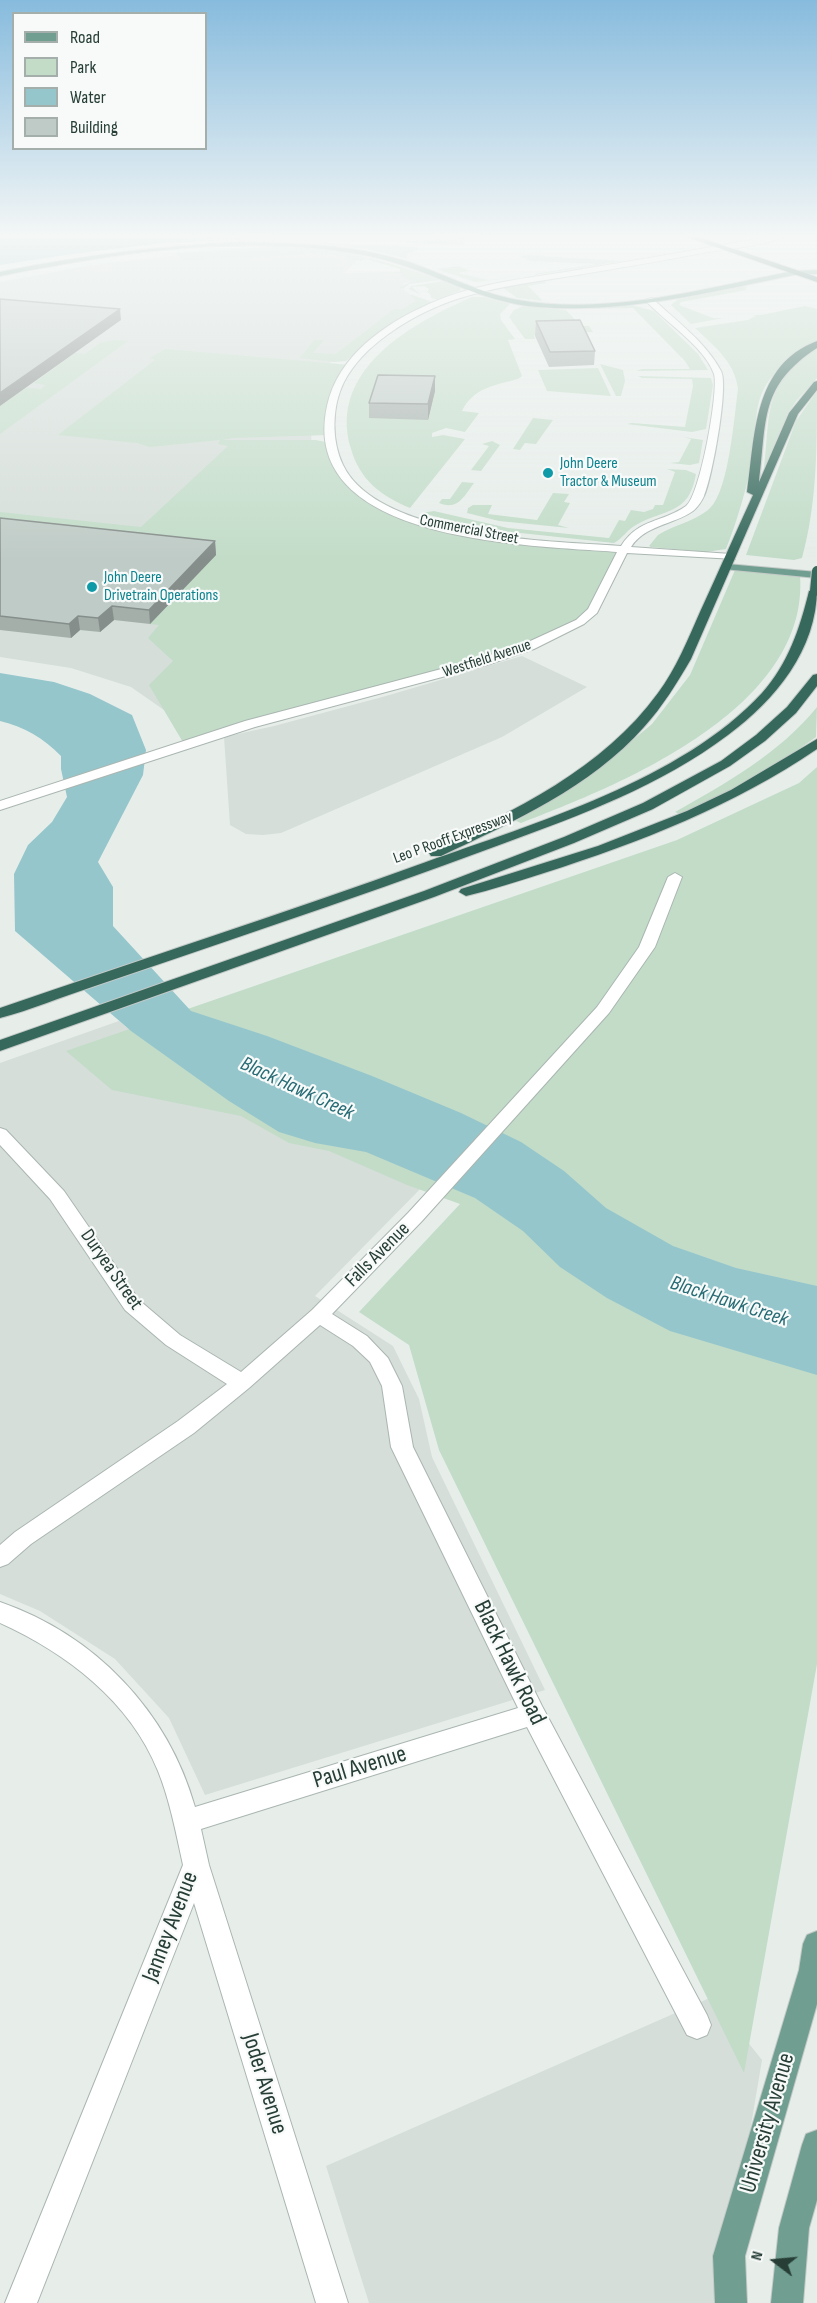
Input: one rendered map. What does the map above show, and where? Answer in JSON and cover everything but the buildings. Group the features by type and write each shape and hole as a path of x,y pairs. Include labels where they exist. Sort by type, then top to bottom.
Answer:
{"highway":[{"path":"748,515 767,392 784,368 816,344"},
{"path":"407,870 528,808 575,778 621,741 654,708 677,675 794,413 817,384"},
{"name":"Leo P Rooff Expressway","path":"0,1013 305,909 407,870 586,808 648,779 702,747 751,710 782,675 801,644 815,591 817,573"},
{"path":"445,894 601,828 678,791 735,756 786,717 817,678"},
{"path":"0,1046 291,943 445,894 575,859 655,830 743,790 817,743"}],"main road":[{"path":"729,562 817,565"},
{"path":"729,562 817,573"},
{"name":"University Avenue","path":"731,2303 729,2256 813,1970 817,1944"},
{"path":"787,2303 794,2228 817,2145"}],"street":[{"name":"Commercial Street","path":"372,344 342,377 335,389 329,427 330,443 345,476 352,486 376,504 413,520 486,536 623,551 641,556 729,562"},
{"name":"Westfield Avenue","path":"0,806 184,744 483,662 564,631 593,611 634,534 690,508 699,497 707,470 720,388 718,373 710,359 695,344"},
{"name":"Falls Avenue","path":"0,1558 23,1538 186,1426 242,1383 319,1315 415,1218 603,1010 647,947 675,877"},
{"name":"Duryea Street","path":"0,1134 57,1195 132,1305 172,1340 242,1383"},
{"name":"Black Hawk Road","path":"319,1315 360,1341 378,1358 392,1386 402,1447 533,1714 697,2025"},
{"name":"Janney Avenue","path":"0,1612 25,1622 68,1646 106,1676 141,1714 166,1761 186,1822 196,1865 21,2303"},
{"name":"Paul Avenue","path":"186,1822 533,1714"},
{"name":"Joder Avenue","path":"196,1865 332,2303"}],"shaded area":[{"path":"0,344 352,344 325,367 312,404 311,460 194,731 131,687 71,668 0,657"},
{"path":"522,656 587,687 502,737 281,833 246,834 230,825 224,737 386,696"},
{"path":"119,1021 131,1031 430,1179 315,1296 393,1346 419,1399 432,1457 545,1690 205,1795 169,1718 115,1659 40,1611 0,1594 0,1063"},
{"path":"712,1997 762,2060 729,2256 718,2303 369,2303 326,2166"}],"green space":[{"path":"98,344 123,344 0,434 0,406 26,388 41,389 46,385 34,383 75,353 85,354"},
{"path":"311,344 320,344 313,353 336,354 348,344 365,344 346,361 300,358"},
{"path":"391,344 510,344 522,376 485,389 472,397 462,411 479,413 465,432 446,428 432,433 432,437 443,435 465,439 410,508 373,486 360,470 351,449 347,421 351,396 363,373"},
{"path":"669,344 688,344 698,354 708,370 636,371 690,369"},
{"path":"712,344 811,344 779,368 760,398 748,479 726,549 706,552 651,547 649,546 658,535 708,510 721,488 726,472 738,389 733,371"},
{"path":"817,347 817,378 788,413 764,469 772,400 786,375"},
{"path":"165,349 351,365 342,377 329,435 223,440 316,440 330,443 343,473 354,487 379,504 410,518 445,528 520,541 623,551 593,611 530,646 184,744 149,685 173,661 148,638 159,625 150,624 215,555 0,531 0,512 141,527 228,446 218,444 220,440 150,447 137,443 58,435 155,360 150,358"},
{"path":"600,364 623,370 625,381 621,396 616,396"},
{"path":"598,368 611,396 547,391 538,370"},
{"path":"638,376 711,378 713,385 706,429 692,432 627,424 685,427 693,386 692,379"},
{"path":"817,391 813,496 802,558 794,560 746,555 796,421"},
{"path":"533,418 553,420 536,444 525,443 520,450 513,449"},
{"path":"683,437 703,440 699,463 690,465 670,463 679,462 691,439"},
{"path":"492,441 500,445 481,471 471,470 489,446 482,444"},
{"path":"667,469 686,470 696,474 688,497 675,508 636,525 614,543 483,529 422,513 434,511 508,528 609,538 619,520 625,521 631,510 644,512 653,509 655,505 663,505 675,472"},
{"path":"462,482 474,483 460,501 451,505 439,503 442,499 450,499"},
{"path":"553,493 569,494 564,502 570,503 558,525 569,528 499,521 467,513 468,508 473,505 492,505 488,514 537,520"},
{"path":"735,570 800,575 795,622 775,665 742,702 702,735 656,763 562,807 521,823 516,821 586,779 652,724 690,675"},
{"path":"817,707 816,737 767,770 733,789 680,814 675,812 732,779 769,753 802,724"},
{"path":"817,767 817,1664 744,2073 439,1450 409,1345 359,1312 460,1204 407,1185 329,1151 289,1143 241,1116 112,1090 66,1051 677,840 799,783"}],"water":[{"name":"Black Hawk Creek","path":"0,673 54,682 90,694 132,715 146,750 143,775 98,862 113,887 113,926 191,1011 267,1036 372,1076 461,1113 521,1142 564,1171 606,1208 673,1246 736,1268 817,1286 817,1375 670,1331 607,1298 560,1267 523,1231 475,1198 366,1152 315,1143 279,1132 229,1101 131,1031 15,931 14,874 28,845 52,822 67,797 61,769 61,756 33,734 18,726 0,721"}],"place":[{"name":"John Deere Tractor & Museum","path":"548,473"},
{"name":"John Deere Drivetrain Operations","path":"92,587"}]}
